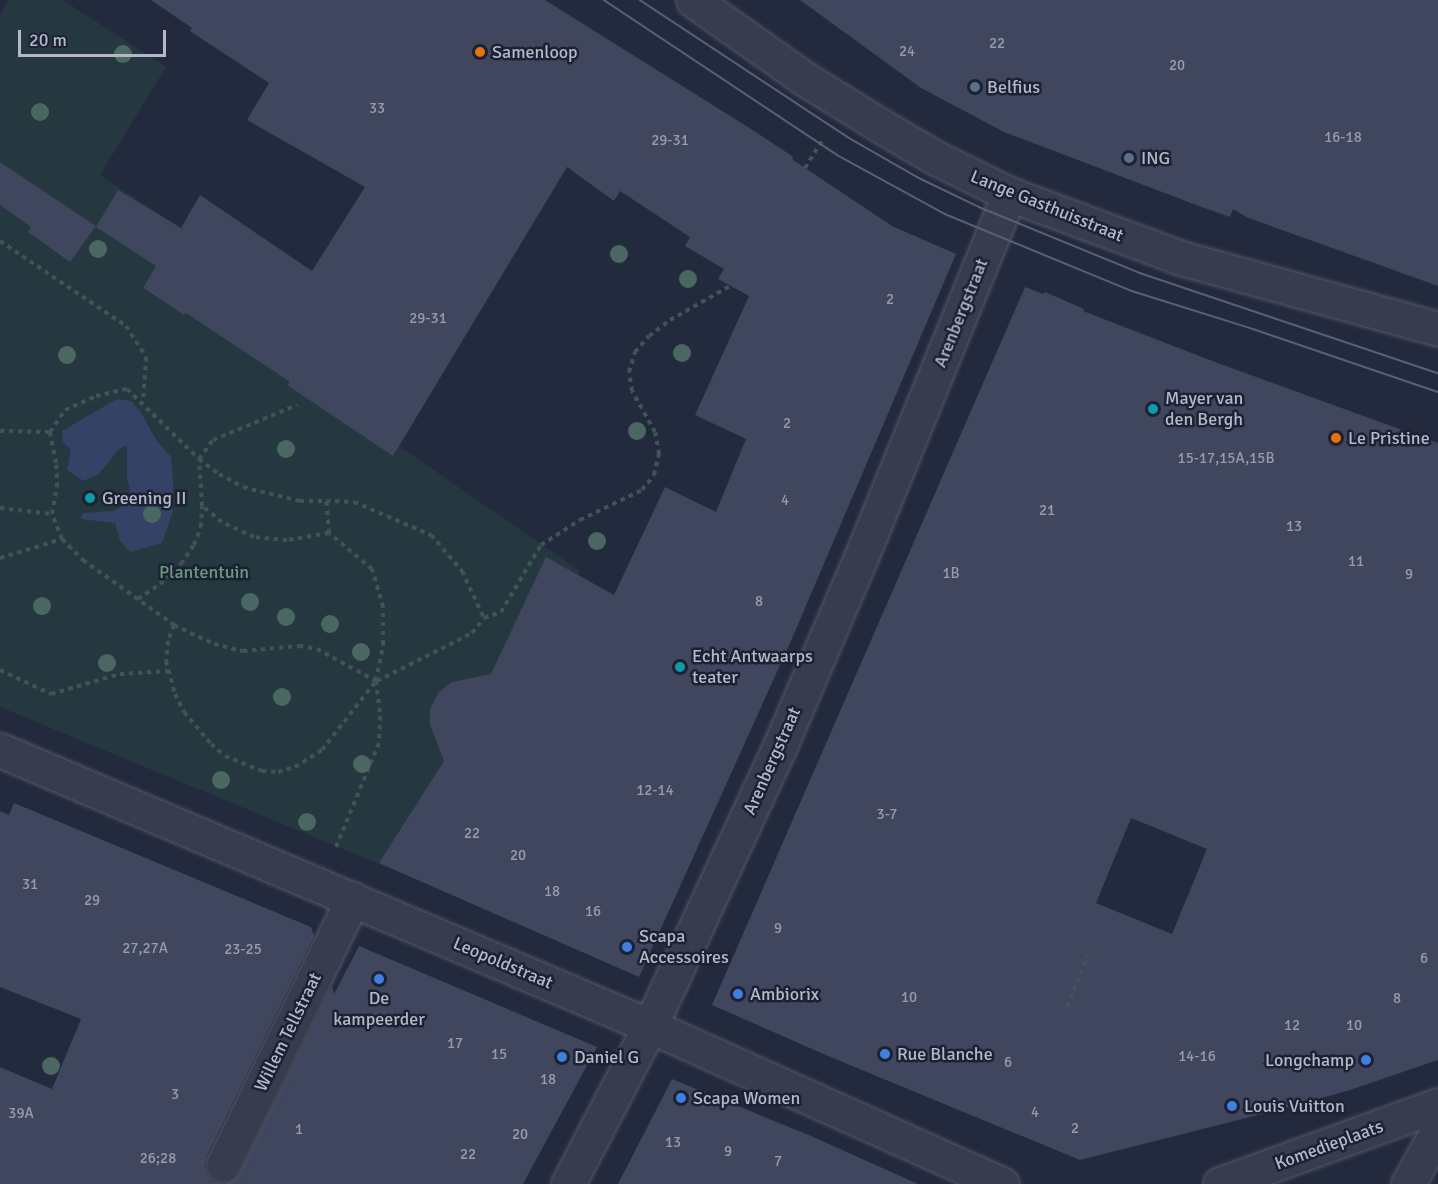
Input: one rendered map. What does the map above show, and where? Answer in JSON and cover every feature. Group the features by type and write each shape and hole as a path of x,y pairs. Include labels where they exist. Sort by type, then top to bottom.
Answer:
{"street":[{"name":"Lange Gasthuisstraat","path":"693,0 805,79 881,126 936,158 1009,194 1181,258 1438,329"},
{"name":"Arenbergstraat","path":"568,1184 650,1026 803,693 862,555 1009,194"},
{"name":"Leopoldstraat","path":"0,750 650,1026 1000,1184"},
{"name":"Willem Tellstraat","path":"223,1165 353,899"},
{"name":"Komedieplaats","path":"1220,1184 1438,1105"},
{"path":"1408,1184 1438,1130"}],"path":[{"path":"0,241 126,326 146,357 143,402"},
{"path":"174,624 168,641 166,661 175,694 184,712 211,744 225,756 243,765 278,772 295,767 322,750 376,681 472,633 484,618 501,612 541,545 580,520 619,504 642,490 654,475 659,454 655,432 632,392 629,372 635,352 649,336 670,320 730,286"},
{"path":"376,681 317,649 299,646 243,651 214,644 174,624 83,560 62,539 52,514 57,479 50,432 65,410 96,396 127,389 143,402 167,429 199,459 243,487 300,501 354,502 431,535 462,571 484,618"},
{"path":"138,599 160,584 181,564 194,545 201,527 199,459 213,440 297,405"},
{"path":"0,431 50,432"},
{"path":"318,884 379,743 380,716 376,681 383,645 383,607 372,569 329,533 326,501"},
{"path":"202,506 222,522 254,537 287,540 329,533"},
{"path":"0,508 52,514"},
{"path":"0,558 62,539"},
{"path":"0,670 51,694 120,674 169,671"},
{"path":"1067,1007 1088,955"}],"green space":[{"name":"Plantentuin","path":"9,0 63,0 166,67 100,175 181,228 143,289 184,315 186,313 290,382 288,385 399,446 580,571 413,878 0,707 0,14"}],"water":[{"path":"117,399 131,401 140,411 157,441 171,457 173,479 173,511 162,543 130,552 120,541 115,523 80,519 83,513 113,511 132,502 127,477 127,445 119,449 98,475 83,481 67,470 71,450 63,442 62,431"}],"building":[{"path":"151,0 545,0 751,129 892,226 956,254 791,641 639,977 379,863 444,761 430,725 430,709 439,692 452,682 491,674 546,557 614,595 665,487 716,512 746,439 695,415 749,296 718,279 724,269 685,246 690,237 620,191 614,201 567,167 393,456 287,385 290,382 186,313 184,315 143,288 156,266 96,227 118,190 181,228 200,195 312,271 365,187 247,120 269,83 190,31 192,28"},
{"path":"800,0 1438,0 1438,286 1246,217 1233,209 1230,217 1199,206 1004,132 921,88"},
{"path":"0,162 96,226 70,262 28,232 31,227 0,205"},
{"path":"1025,287 1043,294 1045,292 1084,309 1083,311 1215,362 1438,443 1438,1060 1350,1090 1286,1108 1080,1160 828,1056 712,1005","holes":["1131,818 1207,849 1172,934 1096,903"]},
{"path":"14,803 311,927 314,936 206,1157 204,1167 207,1175 214,1182 225,1184 0,1184 0,1067 52,1089 81,1019 0,987 0,811 9,815"},
{"path":"359,946 597,1047 523,1184 225,1184 234,1180 240,1173 332,986 334,994"},
{"path":"672,1079 811,1136 918,1184 618,1184"}],"tram line":[{"path":"604,0 837,155 945,214 1132,291 1253,329 1438,392"},
{"path":"640,0 849,138 917,177 979,207 1140,273 1438,373"}],"place":[{"name":"Samenloop","path":"480,52"},
{"name":"Belfius","path":"975,87"},
{"name":"ING","path":"1129,158"},
{"name":"Mayer van den Bergh","path":"1153,409"},
{"name":"Le Pristine","path":"1336,438"},
{"name":"Greening II","path":"90,498"},
{"name":"Echt Antwaarps teater","path":"680,667"},
{"name":"Scapa Accessoires","path":"627,947"},
{"name":"De kampeerder","path":"379,979"},
{"name":"Ambiorix","path":"738,994"},
{"name":"Rue Blanche","path":"885,1054"},
{"name":"Daniel G","path":"562,1057"},
{"name":"Longchamp","path":"1366,1060"},
{"name":"Scapa Women","path":"681,1098"},
{"name":"Louis Vuitton","path":"1232,1106"}]}
